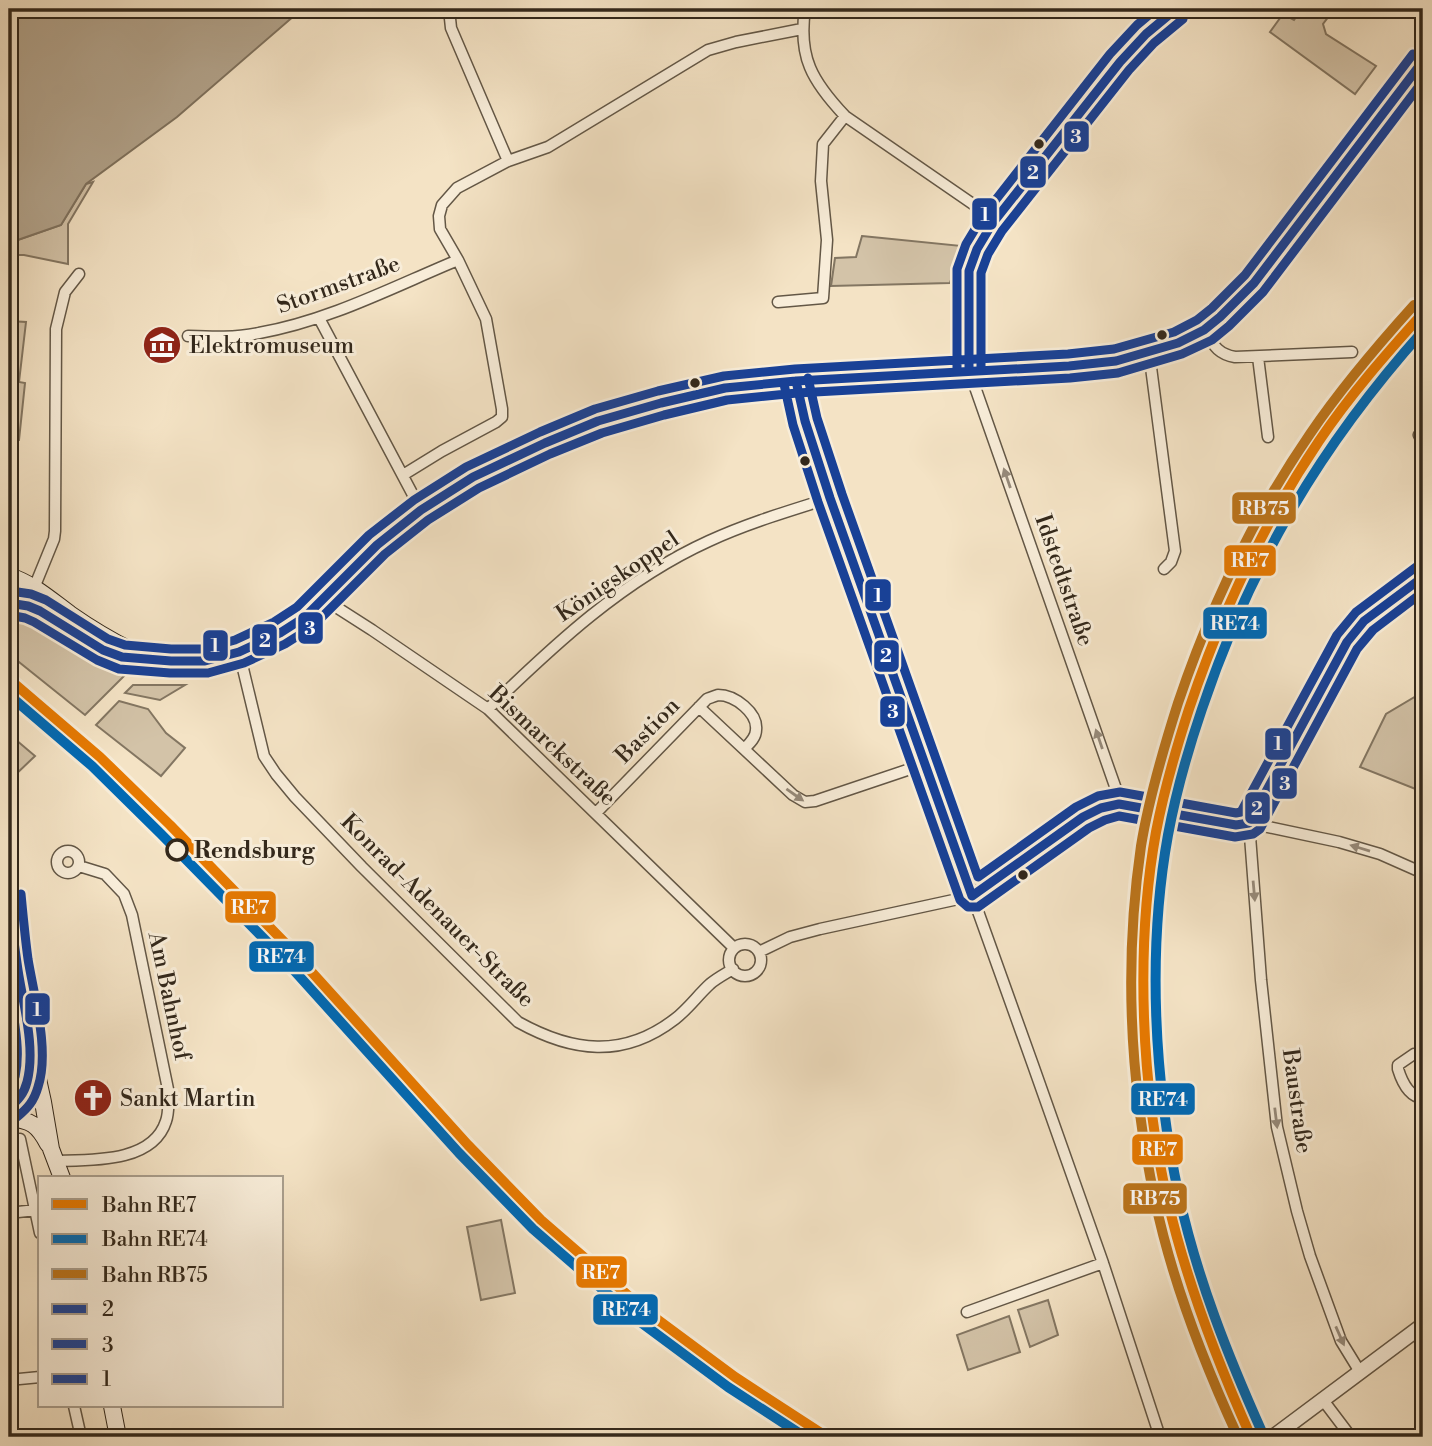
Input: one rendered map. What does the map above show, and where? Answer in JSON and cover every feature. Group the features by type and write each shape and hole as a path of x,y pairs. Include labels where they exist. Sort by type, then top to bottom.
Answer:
{"main road":[{"path":"9,603 40,611 103,650 122,657 202,661 239,652 280,633 305,617 377,545 421,509 473,477 598,421 725,387 1069,366 1116,361 1178,343 1203,330 1220,317 1254,283 1423,61"},
{"path":"9,576 34,588 97,632 144,658"},
{"path":"9,895 16,960 30,1043 54,1155 61,1176"},
{"path":"9,1108 23,1096 28,1079 30,1043"},
{"path":"9,1118 32,1123 40,1129 54,1155"},
{"path":"112,1408 118,1437"}],"street":[{"path":"449,9 451,28 508,161"},
{"path":"805,9 802,29 805,56 816,81 830,100 845,116 996,220"},
{"name":"Idstedtstraße","path":"1119,804 970,370 969,271 977,249 996,220 1112,69 1156,23 1176,9"},
{"path":"403,475 502,417 486,320 440,229 442,205 457,188 508,161 548,147 708,50 802,29"},
{"path":"778,302 823,298 827,240 821,181 823,144 845,116"},
{"name":"Stormstraße","path":"188,336 258,334 319,318 458,260"},
{"path":"28,606 54,539 56,329 65,292 79,274"},
{"path":"319,318 421,509"},
{"path":"1203,330 1224,356 1235,358 1352,352"},
{"path":"1149,352 1175,551 1171,562 1164,569"},
{"path":"1258,357 1268,437"},
{"path":"796,381 805,421 830,498 1103,1263 1160,1437"},
{"path":"1423,432 1419,435 1423,443"},
{"name":"Königskoppel","path":"488,709 547,652 597,609 660,567 707,541 830,498"},
{"path":"1249,823 1347,642 1364,621 1423,577"},
{"name":"Bismarckstraße","path":"322,598 488,709 734,948"},
{"name":"Konrad-Adenauer-Straße","path":"239,652 264,755 276,774 362,867 517,1022 560,1042 586,1048 620,1046 648,1037 668,1024 711,983 733,969"},
{"name":"Bastion","path":"596,813 707,699 717,695 728,697 745,707 754,717 757,729 754,739 744,749"},
{"name":"Bastion","path":"699,707 793,795 805,802 815,802 925,764"},
{"path":"759,952 790,937 820,929 972,896 1083,817 1101,808 1119,804 1236,825 1249,823 1339,842 1380,854 1423,873"},
{"name":"Baustraße","path":"1249,823 1261,980 1277,1127 1310,1256 1341,1341 1360,1372"},
{"name":"Am Bahnhof","path":"54,1155 90,1161 126,1154 145,1147 162,1132 167,1119 169,1094 132,915 124,894 104,874 79,866"},
{"path":"749,944 754,946 759,952 760,966 749,975 740,974 733,969 730,961 734,948 749,944"},
{"path":"1423,1057 1414,1054 1398,1065 1412,1095 1423,1098"},
{"path":"20,1139 38,1222"},
{"path":"9,1213 36,1210"},
{"path":"967,1312 1103,1263"},
{"path":"1273,1437 1423,1325"},
{"path":"9,1380 38,1377"},
{"path":"1323,1400 1351,1437"},
{"path":"74,1408 81,1437"}],"shaded area":[{"path":"9,9 302,9 177,117 86,184 61,225 9,243"},
{"path":"1302,9 1331,9 1323,24 1326,34 1376,66 1355,94 1270,32 1283,14 1294,20"},
{"path":"93,182 68,224 68,264 24,255 9,255 9,243 61,225 86,184"},
{"path":"862,236 962,246 950,283 831,286 835,258 856,257"},
{"path":"9,321 26,322 19,382 25,383 19,440 9,439"},
{"path":"9,610 30,613 54,625 96,655 121,666 166,673 126,674 85,715 9,654"},
{"path":"133,685 185,685 160,700 125,693"},
{"path":"1423,692 1423,792 1360,767 1386,714"},
{"path":"119,701 148,709 166,733 185,748 161,776 96,725"},
{"path":"9,734 35,756 13,777"},
{"path":"501,1220 515,1293 481,1300 467,1227"},
{"path":"1048,1300 1058,1335 1030,1347 1018,1310"},
{"path":"1009,1316 1020,1352 968,1370 957,1335"}],"railway":[{"path":"741,1391 822,1437"}],"rail line":[{"name":"RB75","path":"1238,1437 1201,1350 1170,1261 1147,1156 1135,1068 1131,979 1132,934 1141,846 1157,774 1178,703 1204,633 1235,564 1289,465 1310,434 1334,400 1414,305"},
{"name":"RE7","path":"1251,1437 1226,1380 1194,1292 1176,1233 1159,1158 1144,1017 1143,970 1149,876 1163,801 1189,709 1229,604 1245,570 1299,472 1331,424 1423,313"},
{"name":"RE74","path":"1262,1432 1204,1287 1186,1227 1170,1153 1156,1016 1157,924 1161,879 1171,819 1187,756 1221,656 1243,604 1267,555 1321,462 1386,374 1423,331"},
{"name":"RE7","path":"9,679 100,757 170,825 290,948 468,1145 541,1220 646,1311 735,1377 827,1437"},
{"name":"RE74","path":"9,695 92,766 281,956 459,1153 533,1229 639,1321 728,1387 805,1437"}],"transit line":[{"name":"1","path":"957,370 957,269 966,244 983,216 1110,54 1156,9"},
{"name":"2","path":"969,370 969,271 977,249 992,224 1120,62 1146,34 1176,9"},
{"name":"3","path":"981,370 981,273 988,254 1002,231 1129,70 1154,43 1183,19"},
{"name":"1","path":"11,591 46,600 108,639 125,645 203,649 235,640 274,622 297,607 369,535 414,500 466,467 595,409 724,376 795,369 1068,354 1114,349 1174,332 1197,320 1212,308 1245,275 1413,54"},
{"name":"2","path":"9,603 40,611 103,650 122,657 205,661 239,652 280,633 305,617 377,545 421,510 473,477 598,421 725,388 796,381 1069,366 1116,361 1178,343 1204,330 1254,283 1423,61"},
{"name":"3","path":"9,615 34,622 97,660 119,669 208,673 244,663 285,644 312,627 385,554 428,520 479,488 602,433 727,400 797,393 1070,378 1118,373 1182,354 1212,340 1263,292 1423,81"},
{"name":"1","path":"808,378 817,418 842,494 978,877 1076,807 1098,796 1120,792 1241,812 1337,635 1356,612 1416,567"},
{"name":"2","path":"796,381 805,421 830,498 972,896 1083,817 1101,808 1119,804 1236,825 1249,823 1347,642 1364,621 1423,577"},
{"name":"3","path":"784,384 793,425 818,502 960,900 968,907 978,907 1089,828 1119,816 1235,837 1253,834 1260,829 1357,649 1373,630 1423,592"},
{"name":"1","path":"17,1117 35,1096 42,1057 40,1023 28,959 21,894"},
{"name":"2","path":"9,895 30,1055 26,1086 9,1108"},
{"name":"3","path":"9,990 17,1056 14,1081 9,1092"}],"place":[{"name":"Elektromuseum","path":"162,345"},
{"name":"Rendsburg","path":"177,850"},
{"name":"Sankt Martin","path":"93,1098"}]}
